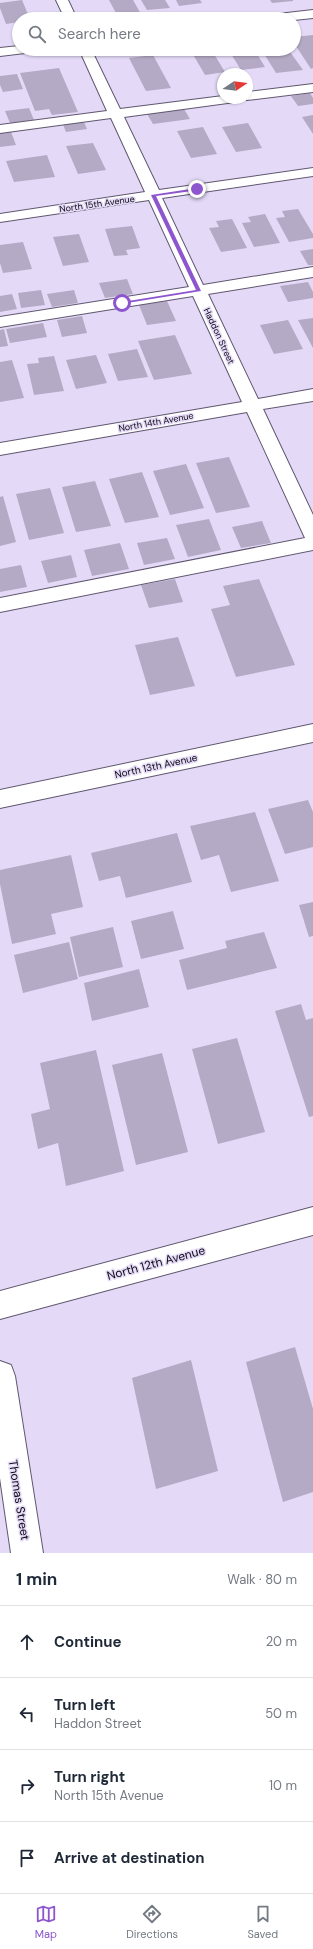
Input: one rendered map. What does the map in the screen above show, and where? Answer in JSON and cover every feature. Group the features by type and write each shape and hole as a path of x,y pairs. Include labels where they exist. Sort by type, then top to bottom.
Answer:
{"street":[{"path":"62,0 68,12"},
{"path":"301,15 313,14"},
{"path":"0,52 12,50"},
{"name":"Haddon Street","path":"88,56 313,535"},
{"path":"253,95 313,88"},
{"path":"0,129 217,100"},
{"name":"North 15th Avenue","path":"0,218 313,172"},
{"path":"0,322 313,272"},
{"name":"North 14th Avenue","path":"0,449 313,396"},
{"path":"0,604 313,543"},
{"name":"North 13th Avenue","path":"0,799 313,733"},
{"name":"North 12th Avenue","path":"0,1305 313,1221"},
{"name":"Thomas Street","path":"0,1376 27,1553"}],"building":[{"path":"22,0 27,12 12,12 12,23 6,24 0,8 0,3"},
{"path":"109,0 133,0 140,12 115,12"},
{"path":"141,0 165,0 170,8 147,10"},
{"path":"176,0 200,0 202,3 179,6"},
{"path":"270,0 293,0 293,1 272,3"},
{"path":"313,35 313,68 311,69 301,54 301,36"},
{"path":"154,56 171,88 146,91 129,58"},
{"path":"194,56 215,56 223,68 217,68 217,73 205,75"},
{"path":"232,56 258,56 265,67 240,68"},
{"path":"265,56 293,56 303,70 276,73"},
{"path":"59,68 78,112 52,115 49,109 35,111 20,73"},
{"path":"17,74 23,89 3,92 0,85 0,76"},
{"path":"310,93 313,98 313,104 298,106 291,96"},
{"path":"29,108 34,120 10,123 5,111"},
{"path":"184,109 190,119 153,124 147,114"},
{"path":"313,115 313,134 302,117"},
{"path":"83,120 87,129 66,132 62,122"},
{"path":"248,123 262,148 236,152 222,127"},
{"path":"203,127 217,154 191,158 177,131"},
{"path":"11,132 16,145 0,147 0,133"},
{"path":"93,143 106,170 78,174 66,146"},
{"path":"47,155 55,177 14,182 6,161"},
{"path":"298,209 313,234 313,238 289,242 276,218 285,217 282,211"},
{"path":"265,214 280,243 254,247 242,223 251,222 248,217"},
{"path":"232,219 247,248 221,252 209,228 219,227 216,221"},
{"path":"132,226 140,248 126,250 128,255 114,256 105,229"},
{"path":"79,234 89,262 63,266 53,237"},
{"path":"23,242 32,269 3,273 0,263 0,245"},
{"path":"313,249 313,265 308,265 300,251"},
{"path":"127,279 133,294 105,298 99,283"},
{"path":"308,282 313,292 313,298 288,302 280,286"},
{"path":"41,290 45,305 21,308 18,293"},
{"path":"74,290 78,303 52,307 47,294"},
{"path":"12,294 17,309 0,312 0,296"},
{"path":"167,301 176,321 147,325 139,305"},
{"path":"82,316 87,333 62,337 57,320"},
{"path":"313,318 313,348 298,320"},
{"path":"288,320 303,349 274,354 260,325"},
{"path":"43,323 47,337 10,343 6,329"},
{"path":"4,329 8,346 0,347 0,330"},
{"path":"175,335 192,374 154,380 138,341"},
{"path":"137,349 148,377 118,381 108,354"},
{"path":"96,355 107,383 76,389 66,360"},
{"path":"54,356 64,391 34,395 27,364 39,363 38,358"},
{"path":"12,360 24,398 0,402 0,362"},
{"path":"229,457 250,507 216,513 196,463"},
{"path":"186,464 204,508 170,515 153,471"},
{"path":"142,472 159,517 125,523 109,479"},
{"path":"95,481 111,526 76,532 62,487"},
{"path":"50,488 64,533 29,540 16,494"},
{"path":"3,496 16,542 0,546 0,497"},
{"path":"209,519 221,550 188,557 176,525"},
{"path":"262,521 271,543 241,548 232,527"},
{"path":"167,538 175,559 144,565 137,543"},
{"path":"120,543 129,569 92,576 84,550"},
{"path":"71,555 77,577 48,583 41,561"},
{"path":"21,565 27,587 0,592 0,569"},
{"path":"175,579 183,602 149,608 141,585"},
{"path":"259,579 295,665 236,677 211,609 230,605 223,586"},
{"path":"178,637 195,686 150,695 135,645"},
{"path":"308,800 313,812 313,847 285,854 268,809"},
{"path":"255,812 279,881 231,892 219,855 201,860 190,826"},
{"path":"177,833 192,882 126,898 120,876 99,881 91,853"},
{"path":"71,855 83,907 51,914 56,934 12,944 0,884 0,870"},
{"path":"313,902 313,936 309,937 299,905"},
{"path":"173,911 184,949 141,959 131,921"},
{"path":"113,927 123,967 79,977 70,937"},
{"path":"264,932 277,968 187,990 179,960 227,948 225,941"},
{"path":"69,942 78,979 23,993 14,955"},
{"path":"139,969 149,1007 92,1021 84,983"},
{"path":"301,1004 306,1020 313,1018 313,1116 309,1117 275,1011"},
{"path":"237,1038 265,1132 218,1144 192,1049"},
{"path":"96,1050 124,1171 66,1186 58,1143 38,1149 31,1114 50,1109 40,1063"},
{"path":"162,1053 188,1152 136,1165 112,1065"},
{"path":"295,1347 313,1409 313,1492 283,1502 246,1362"},
{"path":"191,1360 218,1471 156,1489 132,1378"}],"route":[{"path":"122,303 199,291 154,195 197,189"}]}
